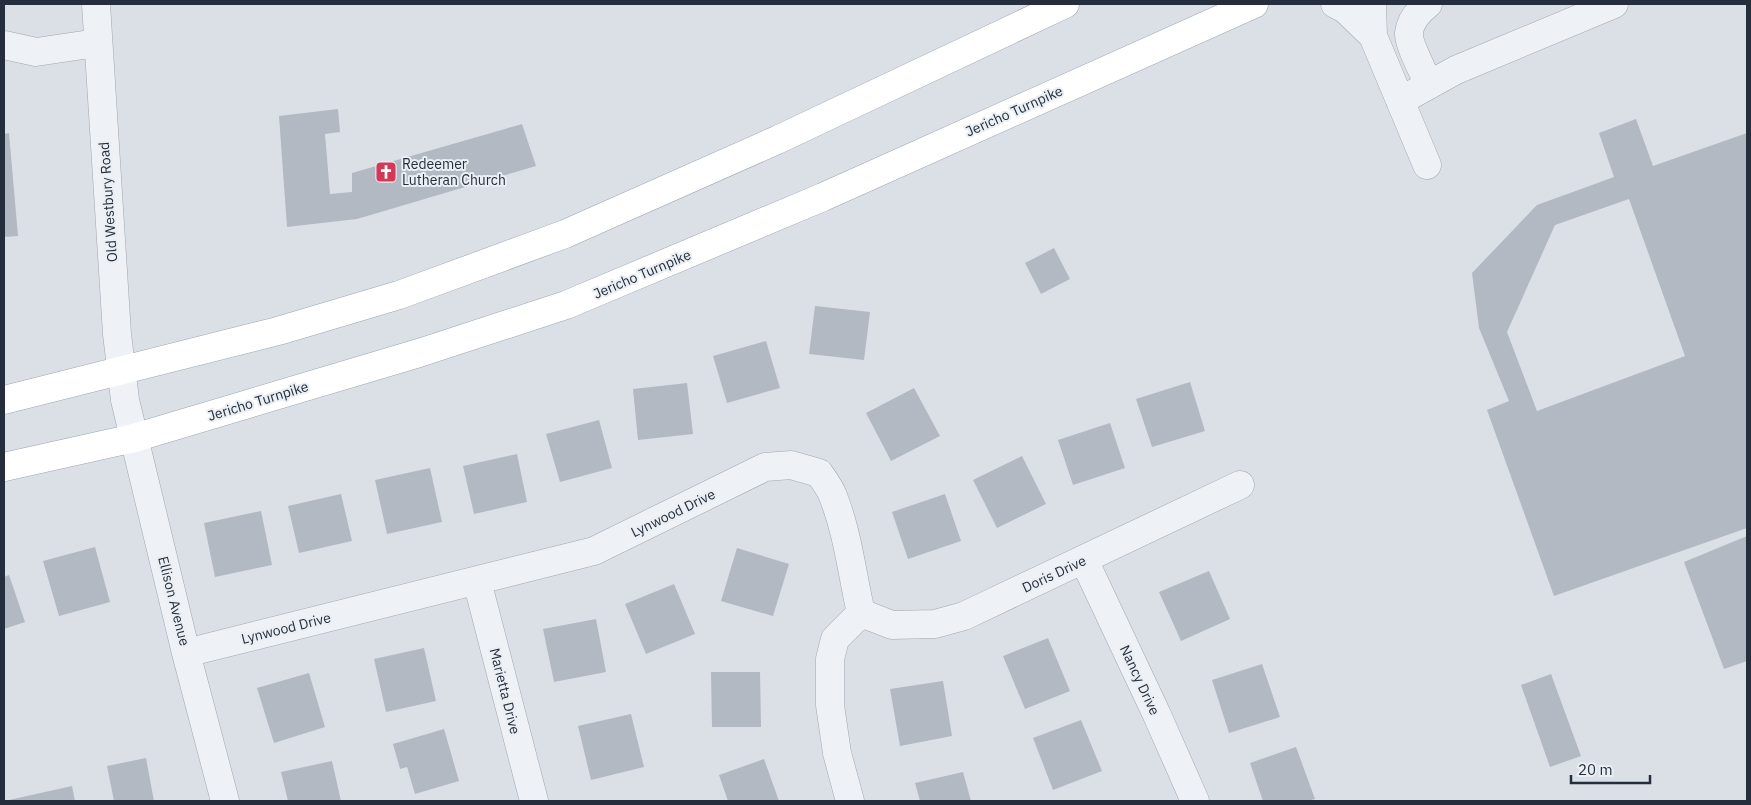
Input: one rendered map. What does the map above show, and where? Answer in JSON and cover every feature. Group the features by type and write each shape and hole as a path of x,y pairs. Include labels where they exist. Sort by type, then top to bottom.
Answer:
{"main road":[{"path":"4,400 278,330 399,295 565,234 777,140 1065,4"},
{"name":"Jericho Turnpike","path":"4,468 134,438 419,353 566,305 823,197 1254,4"}],"street":[{"name":"Old Westbury Road","path":"96,4 117,334 125,400"},
{"path":"1335,4 1345,9 1373,36"},
{"path":"1372,4 1373,36 1427,165"},
{"path":"1428,4 1421,9 1413,20 1409,34 1414,51 1429,85"},
{"path":"1400,101 1456,70 1614,4"},
{"path":"4,45 36,52 97,43"},
{"name":"Ellison Avenue","path":"125,400 186,653 225,801"},
{"name":"Lynwood Drive","path":"186,653 594,551 765,467 791,465 819,473 833,494 849,547 853,578 861,614"},
{"name":"Doris Drive","path":"861,614 892,625 935,624 964,616 1240,485"},
{"name":"Nancy Drive","path":"1084,560 1195,801"},
{"name":"Marietta Drive","path":"477,581 534,801"},
{"path":"850,801 838,753 830,705 830,658 835,639 861,614"}],"building":[{"name":"Redeemer Lutheran Church","path":"338,109 340,132 325,134 330,194 352,192 352,173 522,124 536,166 357,219 287,227 279,116"},
{"path":"1636,119 1653,166 1747,133 1747,528 1554,596 1487,410 1509,401 1479,328 1472,273 1537,205 1614,177 1599,133","holes":["1629,199 1685,356 1537,411 1507,332 1555,225"]},
{"path":"9,133 18,236 4,237 4,134"},
{"path":"1054,248 1070,279 1041,294 1025,263"},
{"path":"815,306 870,312 864,360 809,354"},
{"path":"766,341 780,388 727,403 713,356"},
{"path":"1190,382 1205,431 1152,447 1136,399"},
{"path":"687,383 693,434 638,440 633,389"},
{"path":"914,388 940,436 891,461 866,413"},
{"path":"599,420 612,468 560,482 546,434"},
{"path":"1110,423 1125,468 1073,485 1058,440"},
{"path":"517,454 527,502 474,514 463,466"},
{"path":"1022,456 1046,504 997,528 973,480"},
{"path":"430,468 442,522 387,534 375,480"},
{"path":"341,494 352,541 299,553 288,506"},
{"path":"945,494 961,541 908,559 892,512"},
{"path":"261,511 272,565 215,577 204,523"},
{"path":"1747,536 1747,661 1724,669 1684,562"},
{"path":"95,547 110,602 59,616 43,561"},
{"path":"737,548 789,564 773,616 721,601"},
{"path":"1209,571 1230,619 1181,641 1159,592"},
{"path":"9,575 25,622 4,629 4,577"},
{"path":"674,584 695,634 646,654 625,604"},
{"path":"596,619 606,672 554,682 543,629"},
{"path":"1048,638 1070,691 1025,709 1003,656"},
{"path":"424,648 436,701 386,712 374,659"},
{"path":"1262,664 1280,717 1229,733 1212,680"},
{"path":"711,672 760,672 761,727 712,727"},
{"path":"309,673 325,727 274,743 257,688"},
{"path":"1551,674 1581,756 1550,767 1521,685"},
{"path":"943,681 952,736 900,746 890,689"},
{"path":"631,714 644,767 591,780 578,726"},
{"path":"1081,720 1102,771 1053,790 1033,738"},
{"path":"444,729 459,781 415,794 407,767 400,769 393,744"},
{"path":"1296,747 1315,799 1307,801 1263,801 1250,763"},
{"path":"146,758 154,801 114,801 107,766"},
{"path":"764,759 779,801 728,801 719,775"},
{"path":"332,761 341,801 288,801 281,772"},
{"path":"963,772 971,801 920,801 915,783"},
{"path":"72,786 75,801 9,801 9,800"}],"place":[{"name":"Redeemer Lutheran Church","path":"386,172"}]}
